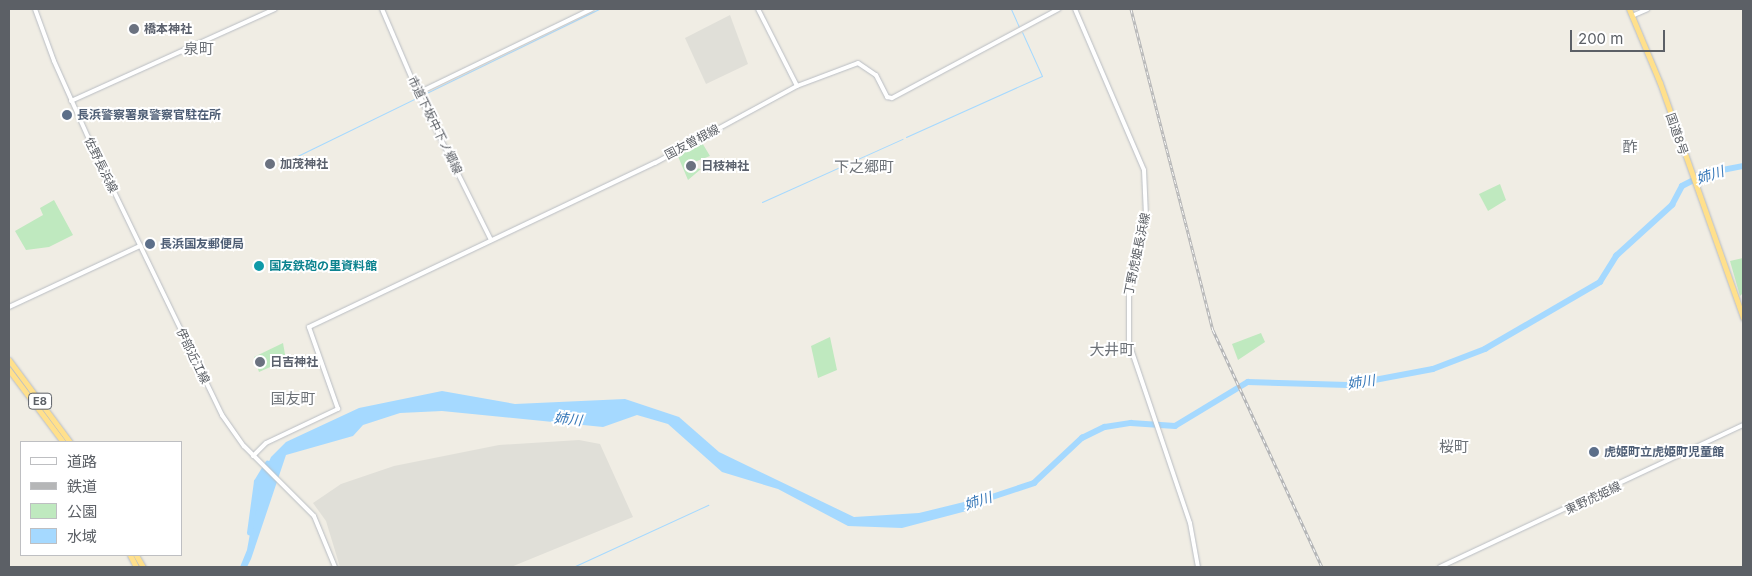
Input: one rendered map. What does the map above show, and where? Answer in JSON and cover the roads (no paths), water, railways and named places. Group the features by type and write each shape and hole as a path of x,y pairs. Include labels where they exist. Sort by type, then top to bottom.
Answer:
{"highway":[{"name":"国道8号","path":"1629,9 1679,140 1743,318"},
{"name":"E8","path":"9,360 69,441"},
{"name":"E8","path":"9,370 62,441"},
{"path":"137,556 143,567"}],"main road":[{"path":"35,9 71,100 275,9"},
{"name":"市道下坂中下ノ郷線","path":"382,9 419,95 491,240"},
{"path":"419,95 592,9"},
{"path":"758,9 797,86"},
{"name":"国友曽根線","path":"253,456 266,443 338,409 309,327 655,163 797,86 858,63 876,75 887,97 892,98 1059,9"},
{"name":"丁野虎姫長浜線","path":"1075,9 1144,170 1146,215 1126,310 1129,343 1190,523 1198,567"},
{"path":"1632,16 1648,9"},
{"name":"佐野長浜線","path":"71,100 140,246"},
{"path":"9,307 140,246"},
{"name":"伊部近江線","path":"140,246 222,415 253,456 298,499 321,526 335,567"},
{"name":"東野虎姫線","path":"1440,567 1743,424"}],"water":[{"path":"442,391 515,404 625,399 679,417 719,452 854,517 919,513 968,501 974,509 902,528 848,526 778,489 722,472 668,424 637,415 603,427 442,411 400,413 363,425 353,436 286,455 251,559 247,567 240,567 247,550 259,484 271,457 286,442 359,408"}],"waterway":[{"path":"283,163 599,9"},
{"path":"1011,9 1019,27"},
{"path":"906,137 1042,76 1022,32"},
{"path":"762,202 902,139"},
{"name":"姉川","path":"965,506 1034,483 1082,438 1105,427 1131,423 1175,426 1248,382 1348,385 1433,369 1485,349 1600,282 1616,256 1672,205 1682,186 1707,173 1743,166"},
{"name":"姉川","path":"250,533 257,482 268,464"},
{"path":"573,567 708,505"}],"railway":[{"path":"1131,9 1213,330 1322,567"}],"place":[{"name":"橋本神社","path":"134,29"},
{"name":"長浜警察署泉警察官駐在所","path":"67,115"},
{"name":"加茂神社","path":"270,164"},
{"name":"日枝神社","path":"691,166"},
{"name":"長浜国友郵便局","path":"150,244"},
{"name":"国友鉄砲の里資料館","path":"259,266"},
{"name":"日吉神社","path":"260,362"},
{"name":"虎姫町立虎姫町児童館","path":"1594,452"}],"district":[{"name":"泉町","path":"199,49"},
{"name":"酢","path":"1630,147"},
{"name":"下之郷町","path":"864,167"},
{"name":"大井町","path":"1112,350"},
{"name":"国友町","path":"293,399"},
{"name":"桜町","path":"1454,447"}]}
